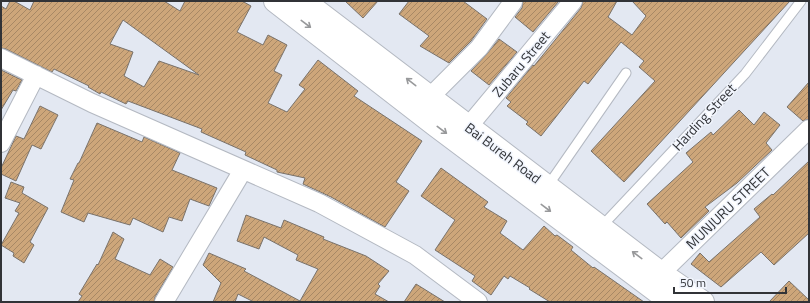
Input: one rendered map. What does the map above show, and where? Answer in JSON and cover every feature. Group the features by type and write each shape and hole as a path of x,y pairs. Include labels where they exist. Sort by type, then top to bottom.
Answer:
{"highway":[{"name":"Bai Bureh Road","path":"275,1 435,125 653,279 703,302"},
{"name":"Bai Bureh Road","path":"304,1 601,227 653,279 671,302"}],"street":[{"name":"Zubaru Street","path":"468,127 573,1"},
{"path":"430,98 479,48 513,2"},
{"path":"1,58 92,103 319,203 415,255 478,302"},
{"path":"1,143 36,75"},
{"name":"MUNJURU STREET","path":"653,279 809,129"},
{"path":"164,302 243,170"}],"lane":[{"name":"Harding Street","path":"601,227 745,74 801,1"},
{"path":"547,187 626,73"}],"building":[{"path":"10,1 14,1 30,10 34,1 164,1 180,11 185,1 242,1 251,6 237,32 263,45 268,35 287,45 274,71 282,75 268,103 287,112 305,89 299,85 318,60 358,91 354,96 422,141 396,182 409,191 385,227 331,197 303,184 305,178 277,172 277,170 245,155 246,152 201,132 202,129 128,101 126,104 101,92 100,94 88,87 89,86 54,69 52,72 6,49 1,48 1,6 6,9","holes":["123,20 199,75 159,61 144,87 124,76 133,52 110,44"]},
{"path":"345,1 378,1 363,18"},
{"path":"409,1 463,1 487,19 471,41 449,63 420,46 429,36 399,14"},
{"path":"523,1 559,1 533,32 515,17 522,8"},
{"path":"583,1 617,1 608,17 632,35 646,16 632,1 790,1 624,182 591,151 655,81 639,67 644,61 621,42 588,84 584,81 541,136 526,124 528,122 507,106 511,102 506,98 581,8"},
{"path":"499,39 517,52 489,85 471,71"},
{"path":"1,70 22,80 16,91 13,90 1,110"},
{"path":"809,82 809,119 803,121 787,107"},
{"path":"40,106 58,115 41,149 32,145 16,181 1,174 1,168 16,136 24,139"},
{"path":"739,110 754,125 764,112 780,125 766,143 772,150 737,183 705,207 709,211 681,238 667,222 665,224 647,204 693,162 686,153 711,132 713,135"},
{"path":"97,123 142,142 144,137 180,153 172,170 217,188 209,206 190,199 182,221 169,217 163,232 133,218 130,225 88,213 84,222 61,212 74,180 70,179"},
{"path":"809,161 809,233 774,265 761,252 721,287 691,264 700,253 709,262 760,217 754,209 772,194 773,195"},
{"path":"441,168 488,202 484,207 507,221 500,233 523,250 544,226 555,236 557,235 573,247 571,250 593,268 594,267 644,302 550,302 510,276 508,279 504,276 491,295 472,281 475,276 435,250 455,220 421,196"},
{"path":"11,182 24,187 22,193 48,208 30,242 34,245 24,263 13,256 14,253 1,245 19,213 15,211 20,203 5,198"},
{"path":"246,215 281,228 284,220 324,237 323,239 366,256 389,271 378,284 380,286 375,294 389,302 254,302 238,294 235,302 213,302 221,283 203,265 209,253 246,269 244,271 300,301 318,269 296,260 298,255 264,237 259,249 237,241"},
{"path":"113,232 124,239 115,259 150,275 160,259 173,267 155,297 154,302 78,302 82,296 79,294 97,264 98,265"},
{"path":"789,281 809,300 809,302 769,302"},
{"path":"416,284 445,302 404,302"}]}
